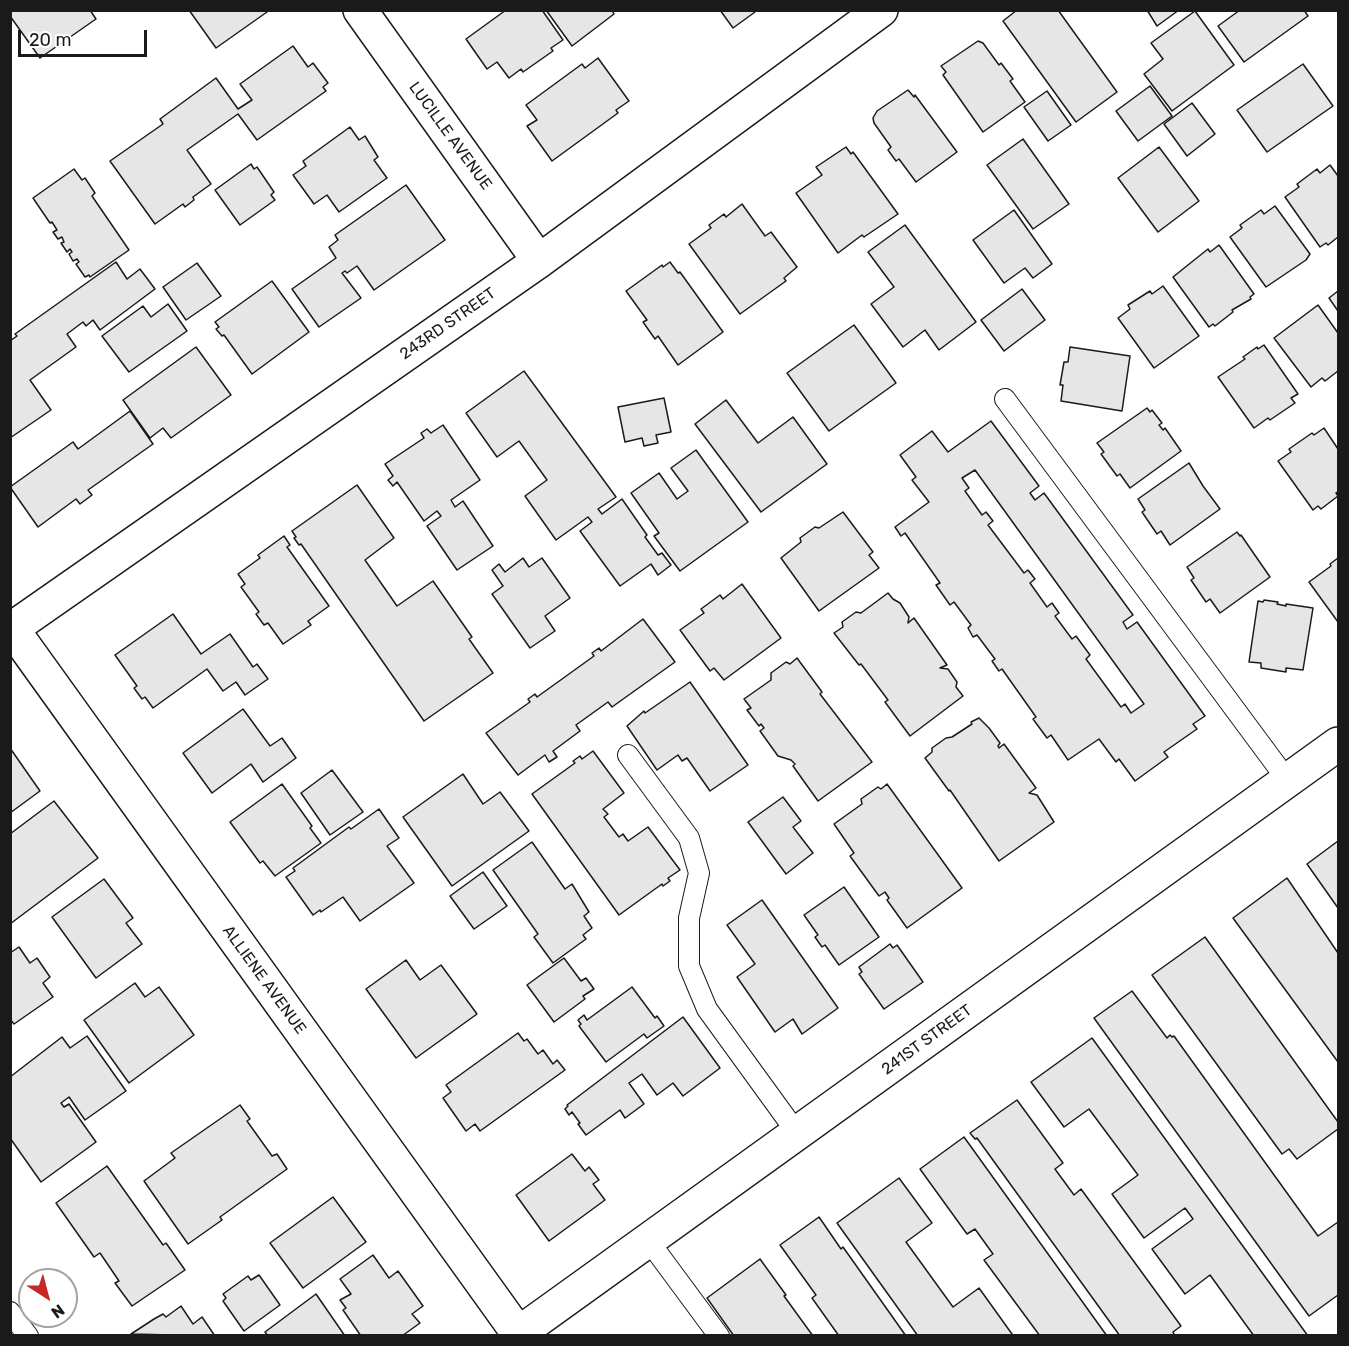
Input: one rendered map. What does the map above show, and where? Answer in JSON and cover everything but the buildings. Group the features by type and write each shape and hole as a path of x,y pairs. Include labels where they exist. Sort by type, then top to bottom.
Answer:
{"street":[{"name":"LUCILLE AVENUE","path":"360,10 539,261"},
{"name":"243RD STREET","path":"11,628 539,261 881,10"},
{"name":"ALLIENE AVENUE","path":"11,628 518,1335"},
{"name":"241ST STREET","path":"518,1335 1338,744"}],"lane":[{"path":"1005,399 1288,780"},
{"path":"628,755 688,838 691,847 699,873 689,918 689,966 706,1008 797,1133"},
{"path":"648,1240 719,1335"},
{"path":"10,1312 28,1335"}]}
